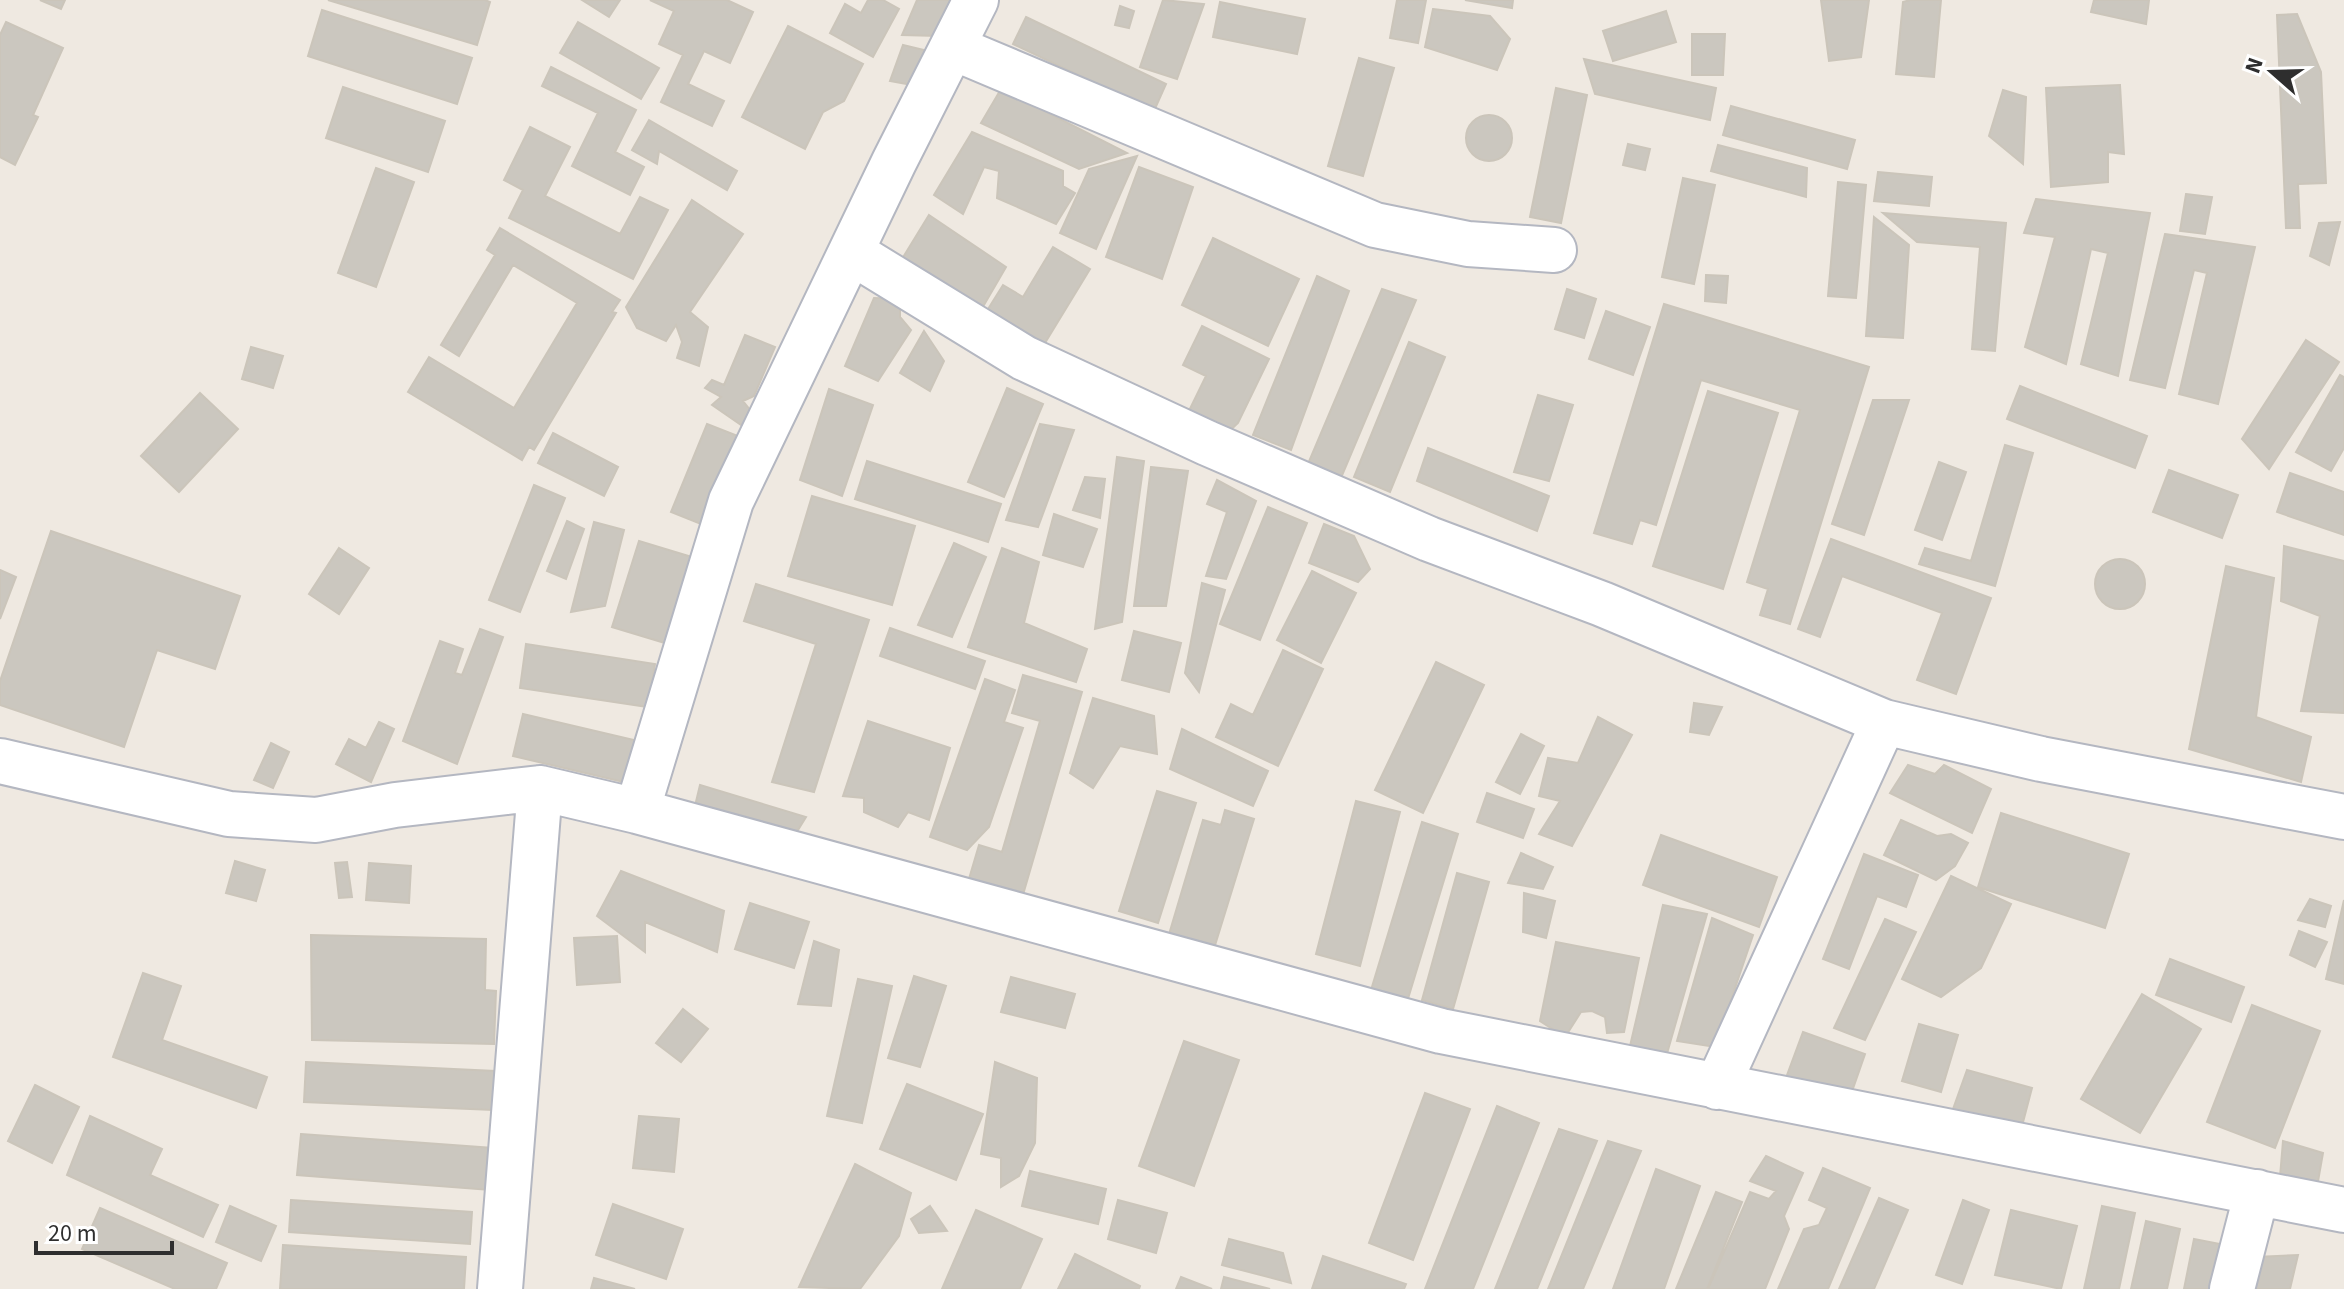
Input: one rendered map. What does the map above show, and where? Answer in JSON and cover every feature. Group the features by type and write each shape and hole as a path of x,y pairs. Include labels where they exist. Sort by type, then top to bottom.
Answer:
{"street":[{"path":"637,811 731,501 976,0"},
{"path":"954,48 1375,225 1468,244 1554,250"},
{"path":"851,252 1024,358 1207,443 1429,539 1602,604 1884,722 2041,759 2344,817"},
{"path":"1717,1087 1884,722"},
{"path":"0,761 229,814 316,820 395,805 540,788 637,811 1441,1031 2344,1210"},
{"path":"500,1289 540,788"},
{"path":"2232,1289 2257,1192"}],"building":[{"path":"40,0 65,0 61,9"},
{"path":"328,0 485,0 490,2 477,45"},
{"path":"582,0 620,0 609,17"},
{"path":"650,0 727,0 753,12 730,63 704,51 688,84 724,101 712,126 661,102 683,55 659,44 674,11"},
{"path":"868,0 883,0 899,9 873,57 830,33 845,4 861,13"},
{"path":"917,0 955,0 939,36 902,35"},
{"path":"1163,0 1204,4 1177,79 1140,67"},
{"path":"1397,0 1426,0 1418,43 1390,38"},
{"path":"1465,0 1513,0 1512,8"},
{"path":"1821,0 1869,0 1861,57 1829,61"},
{"path":"1941,0 1934,77 1896,74 1903,2"},
{"path":"2094,0 2149,0 2146,24 2091,12"},
{"path":"1220,2 1305,19 1297,54 1213,37"},
{"path":"1120,6 1134,11 1129,28 1115,25"},
{"path":"1433,9 1490,16 1510,39 1497,70 1425,47"},
{"path":"322,10 472,58 457,104 308,56"},
{"path":"1666,11 1676,42 1613,61 1603,31"},
{"path":"2297,14 2321,72 2326,183 2298,184 2300,228 2286,228 2277,15"},
{"path":"1026,17 1166,84 1154,111 1013,44"},
{"path":"6,22 63,48 33,115 38,117 15,165 0,157 0,35"},
{"path":"578,22 659,68 641,99 560,53"},
{"path":"788,26 863,64 844,101 823,112 805,149 742,117"},
{"path":"1692,34 1725,34 1723,75 1692,75"},
{"path":"903,45 932,52 918,86 890,81"},
{"path":"1359,58 1394,68 1363,176 1328,166"},
{"path":"1584,59 1716,88 1710,120 1595,94"},
{"path":"551,67 636,110 615,152 644,167 630,195 572,166 598,113 542,86"},
{"path":"2120,85 2124,154 2108,152 2108,182 2051,187 2046,88"},
{"path":"343,87 445,121 428,172 326,138"},
{"path":"1556,88 1587,95 1561,223 1530,217"},
{"path":"1001,89 1127,153 1079,169 981,123"},
{"path":"2003,90 2026,97 2023,164 1989,136"},
{"path":"1731,106 1855,140 1847,169 1723,135"},
{"path":"1489,115 1505,122 1512,138 1505,154 1489,161 1473,154 1466,138 1473,122"},
{"path":"649,120 737,171 727,190 659,151 657,164 632,150"},
{"path":"530,127 570,147 545,196 620,234 640,197 668,210 633,279 509,218 523,190 504,180"},
{"path":"972,132 1063,171 1063,186 1075,193 1056,224 997,198 999,171 984,167 963,214 934,195"},
{"path":"1628,144 1650,149 1645,170 1623,165"},
{"path":"1718,145 1807,168 1806,197 1711,171"},
{"path":"1137,156 1096,249 1060,233 1089,169"},
{"path":"1139,167 1193,187 1162,279 1106,257"},
{"path":"376,168 414,182 376,287 338,273"},
{"path":"1878,172 1932,177 1929,206 1874,201"},
{"path":"1683,178 1715,185 1694,284 1662,277"},
{"path":"1838,182 1866,185 1856,298 1828,296"},
{"path":"2186,194 2212,197 2205,234 2180,231"},
{"path":"2036,199 2150,213 2118,376 2081,364 2108,253 2091,249 2066,364 2025,347 2055,237 2024,233"},
{"path":"692,200 743,234 690,312 708,327 699,366 677,358 682,342 676,325 666,341 637,328 626,307"},
{"path":"1883,213 2006,223 1995,351 1972,349 1980,247 1917,242"},
{"path":"929,215 1006,267 981,310 902,259"},
{"path":"1874,217 1909,245 1903,338 1866,336"},
{"path":"2340,222 2329,265 2310,256 2319,223"},
{"path":"500,228 620,300 612,312 616,313 534,450 529,447 522,460 408,392 429,357 514,408 577,303 513,265 459,356 441,345 495,255 487,250"},
{"path":"2165,234 2255,247 2218,404 2179,394 2207,273 2194,270 2165,388 2130,380"},
{"path":"1213,238 1299,279 1268,346 1182,305"},
{"path":"1053,247 1090,269 1042,348 985,314 1003,285 1023,297"},
{"path":"1706,275 1728,276 1726,303 1705,301"},
{"path":"1317,276 1349,291 1291,450 1253,435"},
{"path":"1382,289 1416,300 1338,485 1305,471"},
{"path":"1567,289 1596,299 1584,338 1555,329"},
{"path":"874,298 900,299 900,317 911,330 878,381 845,366"},
{"path":"1664,304 1869,367 1790,624 1760,615 1768,589 1747,582 1800,410 1701,380 1656,525 1640,520 1632,544 1594,533"},
{"path":"1606,311 1650,327 1633,375 1589,359"},
{"path":"1202,326 1269,359 1238,423 1221,439 1184,421 1206,376 1183,365"},
{"path":"924,331 944,361 930,391 900,373"},
{"path":"745,335 775,347 754,396 743,401 755,416 747,429 712,405 721,397 705,388 712,380 724,385"},
{"path":"2306,340 2339,362 2269,469 2242,439"},
{"path":"1409,342 1445,357 1390,492 1354,477"},
{"path":"251,347 283,356 273,388 242,379"},
{"path":"2340,375 2344,377 2344,448 2331,471 2296,452"},
{"path":"2020,386 2147,436 2135,468 2007,419"},
{"path":"1007,388 1043,404 1004,497 968,482"},
{"path":"829,389 873,405 842,496 800,480"},
{"path":"1708,391 1778,413 1723,589 1653,566"},
{"path":"200,393 238,429 179,492 141,456"},
{"path":"1538,395 1573,405 1549,481 1514,472"},
{"path":"1873,400 1909,400 1864,535 1832,524"},
{"path":"707,424 743,438 706,526 671,512"},
{"path":"1040,424 1074,430 1038,527 1006,520"},
{"path":"553,433 618,467 604,496 538,463"},
{"path":"2005,445 2033,453 1995,586 1919,564 1925,548 1971,561"},
{"path":"1428,448 1549,496 1537,531 1417,481"},
{"path":"1117,457 1144,461 1122,622 1095,629"},
{"path":"867,461 1001,504 988,542 855,499"},
{"path":"1939,462 1966,472 1942,540 1915,530"},
{"path":"1151,467 1188,471 1166,606 1134,606"},
{"path":"2169,470 2238,495 2222,538 2153,512"},
{"path":"2290,473 2344,492 2344,535 2277,512"},
{"path":"1085,477 1105,479 1100,518 1073,510"},
{"path":"1217,480 1256,501 1226,579 1206,576 1227,512 1207,504"},
{"path":"534,485 565,498 520,612 489,600"},
{"path":"812,496 915,526 892,605 788,576"},
{"path":"1268,507 1307,523 1260,640 1220,624"},
{"path":"1054,514 1097,529 1083,567 1043,555"},
{"path":"567,521 584,529 566,579 547,571"},
{"path":"594,522 624,530 605,606 571,612"},
{"path":"1324,524 1354,536 1370,569 1358,582 1309,563"},
{"path":"51,531 240,596 215,669 157,650 124,747 0,705 0,681"},
{"path":"1831,539 1991,598 1956,694 1917,680 1942,613 1842,576 1820,637 1798,629"},
{"path":"639,541 695,558 668,644 612,627"},
{"path":"954,543 986,557 952,637 918,625"},
{"path":"2284,546 2344,561 2344,713 2301,711 2320,616 2281,601"},
{"path":"339,548 369,568 339,614 309,594"},
{"path":"1002,548 1039,562 1024,623 1087,649 1076,682 968,647"},
{"path":"2120,559 2138,566 2145,584 2138,602 2120,609 2102,602 2095,584 2102,566"},
{"path":"2226,566 2274,578 2256,717 2311,737 2301,782 2189,749"},
{"path":"0,570 16,577 0,619"},
{"path":"1312,571 1356,593 1321,663 1277,640"},
{"path":"1202,583 1225,590 1199,692 1185,673"},
{"path":"756,584 869,620 814,792 772,782 816,644 744,621"},
{"path":"890,628 985,661 975,689 880,656"},
{"path":"480,629 503,637 457,764 403,741 440,641 463,649 455,673 462,675"},
{"path":"1134,631 1181,643 1169,692 1122,680"},
{"path":"526,644 655,664 648,707 520,688"},
{"path":"1283,650 1323,669 1278,766 1216,737 1231,704 1253,715"},
{"path":"1436,662 1484,685 1423,813 1375,790"},
{"path":"1023,675 1082,692 1020,905 966,889 979,845 1002,852 1040,721 1012,713"},
{"path":"985,679 1015,690 1004,722 1023,728 989,827 967,850 930,837"},
{"path":"1093,698 1154,716 1157,754 1120,746 1093,788 1070,773"},
{"path":"1694,703 1722,707 1709,735 1690,732"},
{"path":"523,714 638,741 628,783 513,756"},
{"path":"1598,717 1632,735 1572,846 1539,834 1560,801 1539,796 1548,758 1578,763"},
{"path":"868,721 950,748 929,820 908,812 898,827 864,812 864,798 843,796"},
{"path":"379,722 394,729 371,782 336,764 349,739 366,748"},
{"path":"1182,729 1268,771 1253,806 1170,769"},
{"path":"1521,734 1544,746 1520,794 1496,782"},
{"path":"271,743 289,752 273,788 254,780"},
{"path":"1908,765 1935,774 1944,765 1991,789 1972,833 1890,793"},
{"path":"700,785 806,817 793,838 694,810"},
{"path":"1157,791 1196,803 1158,923 1119,911"},
{"path":"1487,793 1534,809 1523,838 1477,822"},
{"path":"1356,801 1400,812 1360,966 1316,954"},
{"path":"1225,810 1254,819 1212,955 1167,941 1203,820 1221,825"},
{"path":"2001,813 2129,854 2105,928 1978,887"},
{"path":"1901,820 1937,836 1951,834 1968,843 1955,866 1936,880 1884,855"},
{"path":"1422,822 1458,834 1407,1002 1371,990"},
{"path":"1661,835 1777,877 1759,927 1643,885"},
{"path":"1521,853 1553,867 1543,889 1508,883"},
{"path":"1864,854 1918,875 1906,907 1877,896 1849,969 1823,959"},
{"path":"235,861 265,870 256,901 226,893"},
{"path":"347,862 352,897 339,898 335,863"},
{"path":"369,863 411,866 409,903 366,900"},
{"path":"621,871 724,911 717,952 645,922 645,952 597,916"},
{"path":"1457,873 1489,882 1453,1009 1422,1000"},
{"path":"1951,876 2011,904 1981,968 1941,997 1902,979"},
{"path":"1524,893 1555,901 1546,938 1523,932"},
{"path":"2310,899 2331,906 2325,927 2298,920"},
{"path":"2344,900 2344,984 2326,979"},
{"path":"750,903 809,922 794,968 735,949"},
{"path":"1663,905 1707,914 1666,1057 1630,1046"},
{"path":"1712,918 1753,935 1715,1047 1677,1041"},
{"path":"1885,919 1916,932 1865,1040 1834,1028"},
{"path":"2299,931 2327,942 2315,967 2290,955"},
{"path":"311,935 486,939 485,990 496,991 494,1044 312,1040"},
{"path":"617,936 620,982 577,985 574,938"},
{"path":"814,941 839,950 831,1006 798,1004"},
{"path":"1556,942 1639,958 1624,1032 1607,1033 1605,1017 1592,1011 1581,1012 1565,1037 1540,1021"},
{"path":"2170,959 2244,987 2231,1022 2156,995"},
{"path":"143,973 181,986 162,1040 267,1077 256,1108 113,1057"},
{"path":"914,976 946,986 920,1067 888,1058"},
{"path":"1011,977 1075,994 1065,1028 1001,1012"},
{"path":"858,979 892,986 862,1123 827,1116"},
{"path":"2142,994 2201,1029 2140,1133 2081,1099"},
{"path":"2252,1005 2320,1031 2275,1148 2207,1122"},
{"path":"683,1009 708,1029 681,1062 656,1043"},
{"path":"1919,1024 1958,1035 1941,1092 1902,1081"},
{"path":"1803,1032 1865,1054 1849,1100 1786,1078"},
{"path":"1184,1041 1239,1060 1194,1186 1139,1166"},
{"path":"306,1062 495,1071 493,1110 304,1102"},
{"path":"995,1062 1037,1078 1035,1143 1019,1176 1001,1187 1001,1158 981,1154"},
{"path":"1967,1070 2032,1088 2022,1126 1952,1112"},
{"path":"907,1084 983,1114 956,1180 880,1149"},
{"path":"35,1085 79,1107 52,1163 8,1141"},
{"path":"1425,1093 1470,1109 1413,1260 1369,1243"},
{"path":"1497,1106 1539,1123 1473,1289 1425,1289"},
{"path":"90,1116 162,1149 150,1175 218,1205 203,1237 67,1175"},
{"path":"639,1116 679,1119 674,1172 633,1168"},
{"path":"1559,1129 1597,1141 1537,1289 1495,1289"},
{"path":"301,1134 493,1148 490,1190 297,1175"},
{"path":"1608,1141 1641,1151 1583,1289 1548,1289"},
{"path":"2283,1141 2323,1153 2317,1187 2280,1177"},
{"path":"1766,1156 1803,1173 1784,1216 1789,1229 1765,1289 1708,1289 1750,1192 1769,1199 1776,1191 1750,1181"},
{"path":"855,1164 911,1193 899,1236 860,1289 799,1287"},
{"path":"1823,1168 1870,1188 1828,1289 1778,1289 1804,1229 1819,1225 1827,1208 1809,1200"},
{"path":"1656,1169 1700,1186 1664,1289 1613,1289"},
{"path":"1030,1171 1106,1189 1098,1224 1022,1206"},
{"path":"1716,1192 1742,1202 1707,1289 1676,1289"},
{"path":"1879,1198 1908,1210 1874,1289 1839,1289"},
{"path":"291,1200 472,1212 470,1244 289,1232"},
{"path":"1118,1200 1167,1213 1156,1253 1108,1239"},
{"path":"1963,1200 1989,1210 1962,1284 1936,1275"},
{"path":"613,1204 683,1229 666,1279 596,1255"},
{"path":"230,1206 276,1226 261,1261 216,1242"},
{"path":"930,1206 947,1231 919,1233 911,1219"},
{"path":"2102,1206 2135,1213 2119,1289 2084,1289"},
{"path":"100,1208 227,1263 216,1289 175,1289 82,1249"},
{"path":"976,1210 1042,1239 1020,1289 942,1289"},
{"path":"2011,1210 2077,1226 2061,1289 1995,1275"},
{"path":"2146,1221 2180,1229 2167,1289 2131,1289"},
{"path":"1229,1239 1283,1253 1291,1283 1222,1265"},
{"path":"2194,1239 2220,1244 2211,1289 2184,1289"},
{"path":"283,1245 466,1257 464,1289 280,1289"},
{"path":"1075,1254 1140,1286 1139,1289 1058,1289"},
{"path":"2298,1255 2290,1289 2248,1289 2256,1257"},
{"path":"1323,1256 1406,1284 1404,1289 1312,1289"},
{"path":"1181,1277 1212,1289 1176,1289"},
{"path":"1224,1277 1270,1289 1221,1289"},
{"path":"594,1278 635,1289 591,1289"}]}
